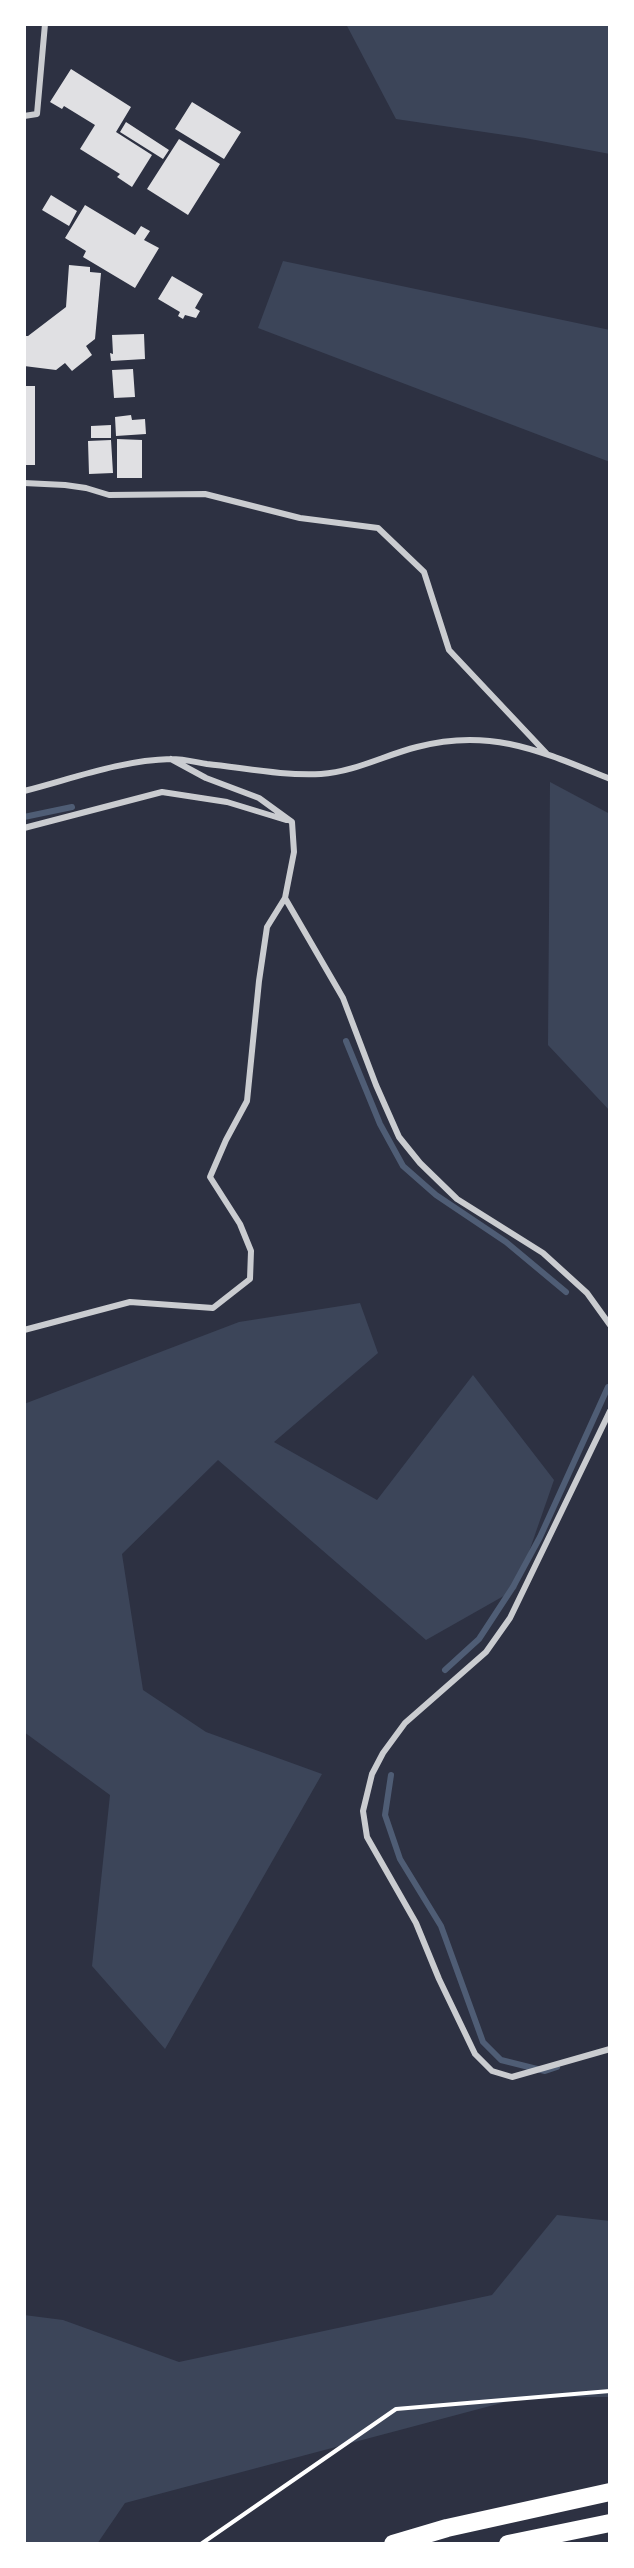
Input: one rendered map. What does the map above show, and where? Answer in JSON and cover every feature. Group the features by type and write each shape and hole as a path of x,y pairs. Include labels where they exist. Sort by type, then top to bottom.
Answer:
{"highway":[{"path":"393,2544 447,2528 610,2492"},
{"path":"508,2544 610,2523"}],"street":[{"path":"24,116 37,114 45,24"},
{"path":"24,483 65,484 109,495 205,494 300,518 378,528 424,572 449,650 547,754"},
{"path":"24,791 121,766 171,759 281,773 322,774 345,770 439,742 479,738 514,743 610,780"},
{"path":"171,759 206,778 259,798 292,822"},
{"path":"24,828 162,792 227,802 292,822"},
{"path":"24,1330 130,1302 213,1308 250,1279 251,1251 240,1224 210,1177 226,1140 247,1101 267,927 285,898 294,852 292,822"},
{"path":"285,898 343,998 376,1085 399,1137 420,1163 457,1199 543,1253 587,1293 610,1324"},
{"path":"610,1412 510,1618 486,1652 405,1723 383,1753 372,1774 363,1811 367,1837 416,1923 439,1979 475,2054 492,2071 512,2077 610,2049"}],"path":[{"path":"201,2544 396,2409 610,2391"}],"shaded area":[{"path":"346,24 610,24 610,154 525,138 396,119"},
{"path":"283,261 610,330 610,462 258,328"},
{"path":"550,782 610,814 610,1111 548,1045"},
{"path":"360,1303 378,1353 274,1442 377,1500 473,1375 554,1480 516,1589 426,1640 218,1460 122,1554 143,1690 206,1732 322,1774 165,2049 92,1966 110,1795 24,1732 24,1404 239,1322"},
{"path":"557,2215 610,2221 610,2397 524,2397 125,2503 97,2544 24,2544 24,2315 63,2320 179,2362 492,2295"}],"building":[{"path":"71,69 131,107 116,132 152,155 132,187 117,177 120,174 80,149 95,125 64,106 62,109 50,102"},
{"path":"192,102 241,132 224,159 175,129"},
{"path":"126,122 169,150 163,159 120,132"},
{"path":"179,139 220,164 188,215 147,189"},
{"path":"51,195 77,211 69,226 42,210"},
{"path":"85,205 135,235 141,226 150,231 144,240 159,248 135,288 83,257 86,251 65,238"},
{"path":"69,265 90,267 90,272 101,273 95,339 86,346 92,355 72,371 65,363 56,370 24,366 24,336 28,336 66,307"},
{"path":"172,276 203,294 195,308 200,311 196,318 185,315 183,319 178,316 180,312 158,299"},
{"path":"144,334 145,359 111,361 112,335"},
{"path":"133,369 135,397 114,398 112,370"},
{"path":"24,386 35,386 35,465 24,465"},
{"path":"131,415 132,420 145,419 146,434 116,436 115,417"},
{"path":"111,425 111,438 91,438 91,426"},
{"path":"117,439 142,440 142,478 117,478"},
{"path":"111,440 113,473 89,474 88,441"}],"waterway":[{"path":"24,817 72,807"},
{"path":"346,1041 380,1124 403,1166 436,1195 506,1242 566,1292"},
{"path":"445,1670 479,1639 513,1587 540,1537 608,1387"},
{"path":"391,1775 385,1815 400,1859 441,1926 483,2042 501,2060 545,2071 557,2067"}]}
